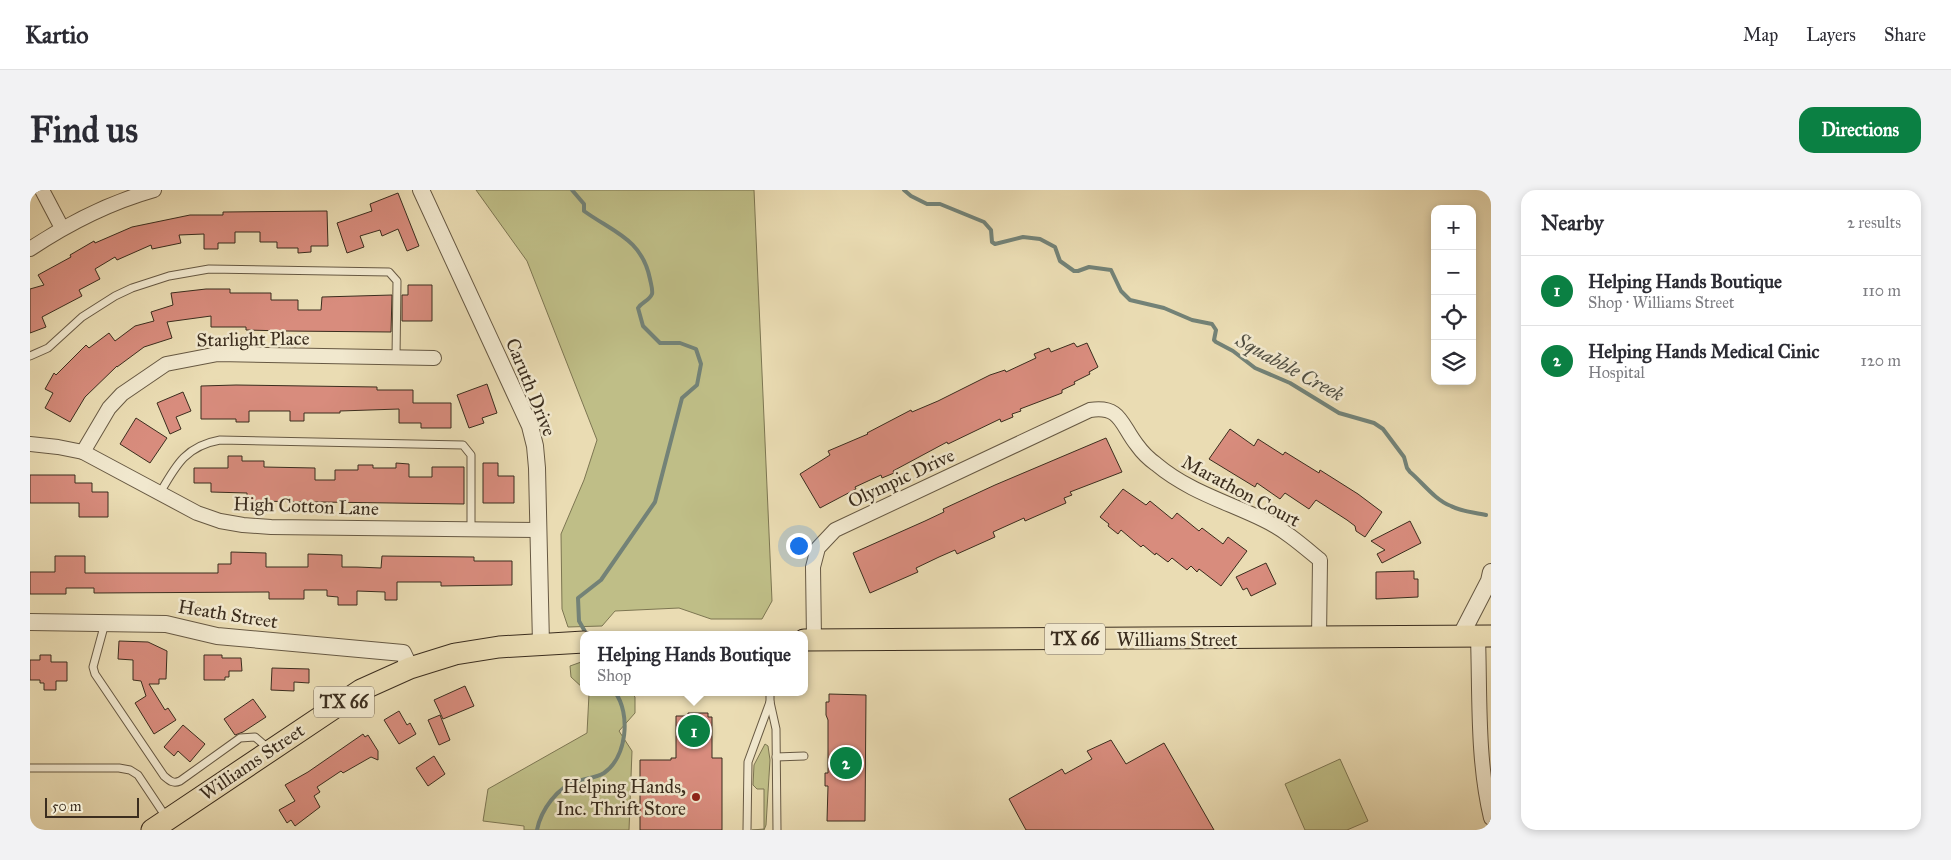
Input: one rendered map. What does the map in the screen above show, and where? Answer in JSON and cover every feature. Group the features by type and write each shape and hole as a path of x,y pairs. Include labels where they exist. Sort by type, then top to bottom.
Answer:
{"main road":[{"name":"Williams Street","path":"809,640 1476,637"},
{"name":"Williams Street","path":"160,825 361,690 410,668 456,654 499,647 574,643"}],"street":[{"path":"42,190 62,228"},
{"path":"30,249 62,228 116,202 139,192 154,190"},
{"name":"Caruth Drive","path":"421,190 530,426 535,446 537,468 541,644"},
{"name":"Starlight Place","path":"83,452 109,408 122,394 166,364 218,354 434,358"},
{"name":"Marathon Court","path":"1090,410 1101,408 1112,411 1120,417 1137,445 1154,463 1173,478 1206,495 1266,521 1320,560 1319,638"},
{"name":"Olympic Drive","path":"809,640 812,567 818,548 835,530 1090,410"},
{"name":"High Cotton Lane","path":"30,444 83,452 198,513 220,521 243,525 539,530"},
{"path":"1491,572 1476,637 1481,749 1484,781 1491,818"},
{"name":"Heath Street","path":"30,622 166,624 217,636 403,652 410,668"}],"lane":[{"path":"30,356 48,348 82,317 124,292 169,276 209,269 390,272 397,281 396,357"},
{"path":"160,492 175,467 187,454 202,445 220,440 463,445 471,454 471,530"},
{"path":"105,622 94,667 95,674 164,776 170,781 176,783 180,781 240,738 255,737 270,750"},
{"path":"770,696 776,729 777,830"},
{"path":"747,830 748,762 770,702"},
{"path":"776,756 804,756"},
{"path":"30,768 119,768 130,770 138,775 160,825"}],"shaded area":[{"path":"476,190 754,190 772,601 762,619 711,619 679,608 615,611 602,626 568,627 562,609 561,534 584,480 597,440 527,261"},
{"path":"580,662 580,685 571,677 570,666"},
{"path":"589,696 635,697 635,713 619,731 632,751 629,830 524,830 524,826 483,821 488,789 587,733"},
{"path":"765,744 768,746 770,760 766,825 764,830 752,830 764,829 764,789 757,789 753,785 754,765"},
{"path":"1340,759 1368,821 1347,830 1305,830 1285,784"}],"building":[{"path":"398,193 419,246 407,251 398,229 382,236 380,230 360,236 364,247 347,253 337,223 372,211 370,204"},
{"path":"327,211 328,246 311,246 311,252 298,253 298,248 277,248 277,242 260,242 260,232 235,232 235,243 218,243 218,249 204,249 204,234 179,235 181,243 152,249 151,245 117,260 115,257 95,269 100,279 79,290 82,296 42,317 46,327 30,333 30,289 44,285 38,275 71,257 70,255 94,241 95,243 132,227 190,215 223,215 223,212"},
{"path":"408,285 432,285 432,321 402,321 402,295 408,295"},
{"path":"206,289 230,289 230,293 271,293 271,300 298,300 298,310 321,310 322,297 392,295 391,332 246,330 246,327 211,327 211,316 167,322 172,338 144,347 117,366 85,397 70,422 45,408 53,393 45,389 54,373 56,375 86,345 89,348 109,333 115,341 135,326 154,321 151,312 173,305 171,293"},
{"path":"1074,343 1077,347 1087,343 1098,367 1089,372 1090,374 1074,382 1075,384 1062,390 1062,393 1020,409 1021,411 1012,414 1013,417 1001,422 1000,419 948,444 947,442 893,471 894,473 882,478 881,475 855,487 856,489 820,508 800,474 830,455 828,451 868,434 911,410 912,412 938,401 990,375 1005,370 1006,372 1036,358 1034,354 1049,348 1051,352"},
{"path":"487,384 497,413 482,418 484,423 469,428 457,395"},
{"path":"201,386 377,387 377,390 413,390 413,403 451,403 451,428 421,428 421,423 399,423 399,409 340,411 340,413 304,413 304,421 290,421 290,411 249,411 249,422 236,422 236,419 201,419"},
{"path":"183,392 191,411 176,417 181,429 170,434 157,403"},
{"path":"136,418 167,438 150,463 120,444"},
{"path":"1230,429 1254,446 1258,439 1283,455 1285,452 1319,473 1320,470 1382,512 1365,537 1356,531 1355,526 1316,500 1309,509 1285,493 1280,499 1257,483 1255,487 1209,459"},
{"path":"1106,438 1122,472 1070,492 1072,495 1064,498 1066,503 1025,521 1024,518 993,532 995,537 957,554 955,550 939,557 916,568 918,572 870,593 853,553 944,512 943,509 995,485"},
{"path":"228,456 242,456 242,461 264,461 264,467 315,468 315,480 335,480 335,470 358,470 358,465 373,465 373,468 396,468 396,463 409,464 409,477 432,477 432,467 464,467 464,504 247,501 247,493 211,492 211,483 194,483 194,468 228,468"},
{"path":"483,463 498,463 498,476 514,476 514,503 483,503"},
{"path":"30,475 75,475 75,483 92,483 92,492 108,492 108,517 79,517 79,503 30,503"},
{"path":"1123,489 1146,505 1150,501 1172,519 1177,513 1199,531 1202,528 1223,544 1228,537 1247,551 1221,586 1199,569 1197,572 1191,566 1187,570 1172,558 1168,562 1156,553 1155,555 1143,545 1141,547 1121,530 1118,534 1100,517"},
{"path":"1410,521 1421,543 1382,563 1377,554 1385,550 1371,541"},
{"path":"231,552 266,553 266,567 308,567 308,554 342,555 342,567 381,568 382,556 474,557 474,561 512,561 512,585 441,586 441,582 397,582 397,600 385,600 385,592 357,591 357,605 338,605 338,597 327,596 327,590 304,590 304,599 269,599 269,592 94,593 94,588 66,588 66,594 30,594 30,572 55,572 55,556 85,556 85,573 218,573 218,564 231,564"},
{"path":"1266,563 1276,584 1251,596 1247,588 1243,590 1236,577"},
{"path":"1414,571 1414,579 1418,579 1418,597 1376,599 1376,572"},
{"path":"119,641 148,642 167,651 166,679 159,679 159,684 149,684 165,710 168,708 176,720 154,734 135,703 146,696 141,681 133,680 133,660 118,659"},
{"path":"40,655 51,655 51,662 67,662 67,681 56,681 56,690 44,690 44,683 40,683 40,680 30,680 30,660 40,660"},
{"path":"204,655 222,655 222,658 241,658 242,671 229,671 229,677 225,677 225,680 204,680"},
{"path":"272,668 309,669 309,683 294,682 294,691 271,690"},
{"path":"465,686 474,706 443,719 434,700"},
{"path":"829,694 866,695 865,821 827,821 828,786 825,786 825,773 828,773 828,720 826,702 829,702"},
{"path":"253,699 266,717 235,735 224,719"},
{"path":"399,711 407,725 410,723 416,734 399,744 384,720"},
{"path":"688,713 708,713 708,717 712,717 712,758 722,758 722,830 640,830 640,760 671,760 671,758 676,758 676,716 688,716"},
{"path":"440,715 450,740 439,745 428,720"},
{"path":"183,725 205,744 190,762 178,751 174,756 164,747"},
{"path":"363,734 365,737 368,735 378,751 378,760 371,757 343,773 341,771 317,787 320,792 314,796 320,807 295,826 291,820 287,823 279,810 295,801 285,785 308,772"},
{"path":"1111,740 1126,764 1164,743 1214,830 1026,830 1009,799 1062,769 1065,774 1092,759 1087,751"},
{"path":"434,756 445,774 428,786 416,768"}],"waterway":[{"path":"572,190 584,204 584,211 625,238 633,245 646,265 652,294 638,308 643,326 660,343 680,343 696,349 701,364 697,385 682,398 655,502 601,580 578,598 579,621 585,631"},
{"name":"Squabble Creek","path":"904,190 927,204 940,204 984,222 991,230 992,242 995,244 1023,237 1040,239 1055,247 1060,261 1074,271 1089,267 1111,270 1121,291 1130,300 1164,308 1192,320 1212,324 1216,330 1214,340 1233,351 1255,368 1290,383 1339,413 1374,423 1383,429 1404,457 1410,472 1440,500 1459,510 1486,515"},
{"path":"537,830 546,807 563,788 604,773 618,757 622,746 625,723 617,696"}],"place":[{"name":"Helping Hands Boutique","path":"694,731"},
{"name":"Helping Hands Medical Cinic","path":"846,763"},
{"name":"Helping Hands, Inc. Thrift Store","path":"696,797"}]}
